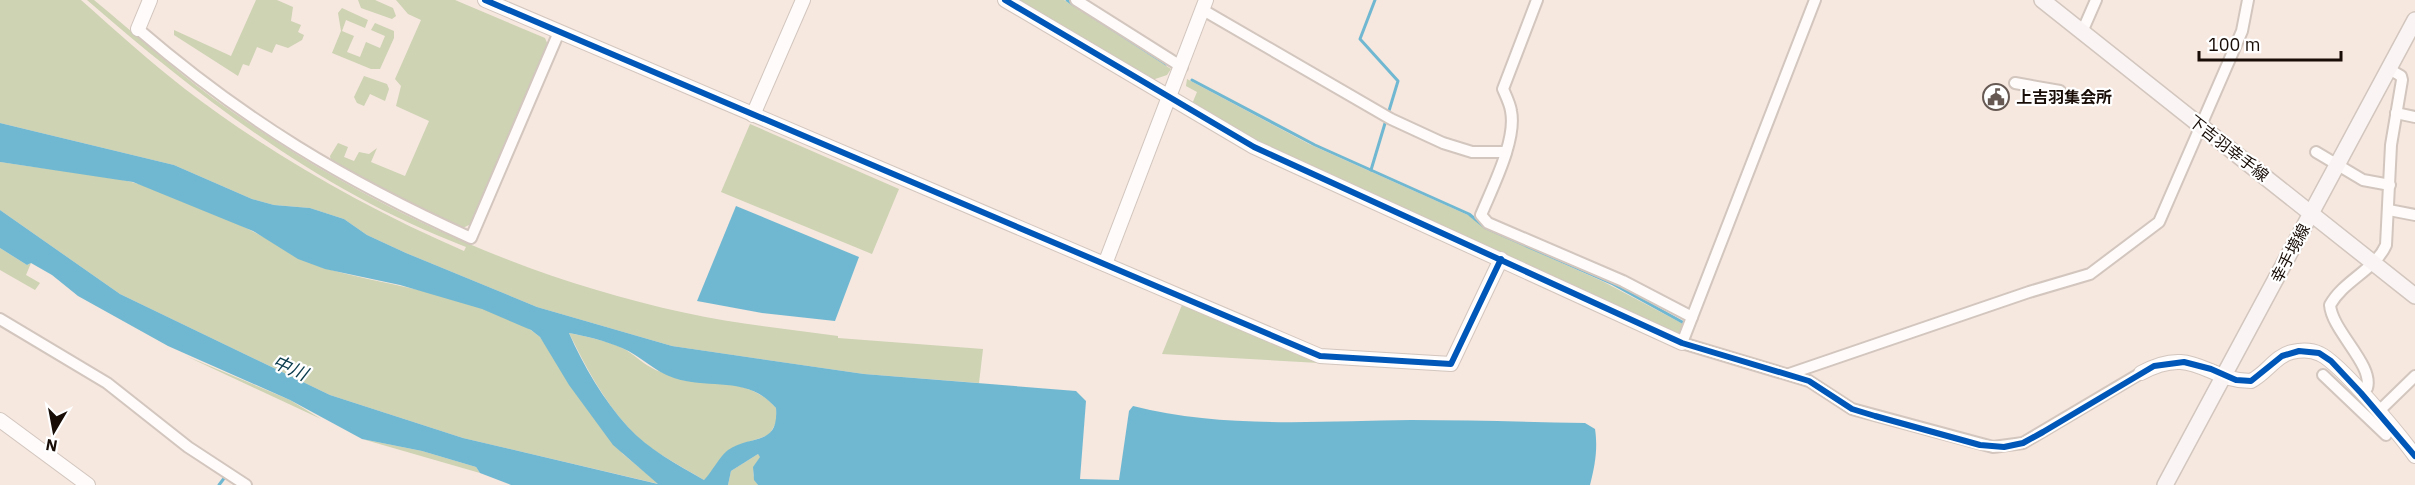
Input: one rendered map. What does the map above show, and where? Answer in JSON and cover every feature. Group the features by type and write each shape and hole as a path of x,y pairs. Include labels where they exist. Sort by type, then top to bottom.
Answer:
{"main road":[{"name":"下吉羽幸手線","path":"2042,0 2415,296"},
{"name":"幸手境線","path":"2167,482 2415,20"}],"street":[{"path":"150,0 138,29 228,102 297,149 363,186 471,238 559,32"},
{"path":"485,0 1320,356 1451,364 1501,259"},
{"path":"753,114 802,0"},
{"path":"1005,0 1254,147 1682,343 1706,352 1789,374 1818,386 1852,409 1980,446 2004,447 2023,443 2154,366 2184,362 2198,364 2236,380 2251,381 2282,356 2309,351 2319,353 2331,362 2415,456"},
{"path":"1076,0 1182,67"},
{"path":"1537,0 1503,89 1511,112 1512,127 1506,152 1481,215 1488,223 1623,281 1692,317"},
{"path":"1682,343 1815,0"},
{"path":"2082,32 2096,0"},
{"path":"1789,374 1799,368 1878,345 2028,292 2090,274 2159,222 2242,31 2248,0"},
{"path":"1105,264 1205,5 1391,119 1443,143 1472,152 1506,152"},
{"path":"2361,393 2367,388 2367,377 2335,324 2330,305 2344,286 2374,262 2386,245 2391,145 2402,80 2401,76 2389,69"},
{"path":"2015,83 2060,91"},
{"path":"2396,113 2415,117"},
{"path":"2316,152 2363,180 2390,185"},
{"path":"2389,210 2415,215"},
{"path":"0,319 107,382 188,447 246,485"},
{"path":"2323,375 2386,435"},
{"path":"2378,412 2415,376"},
{"path":"0,420 88,485"}],"green space":[{"path":"0,0 81,0 172,78 251,136 355,198 464,251 466,247 362,200 266,140 174,73 87,0 94,0 196,85 283,146 392,208 448,235 565,280 686,313 838,336 838,338 983,349 979,383 864,374 672,346 537,307 406,253 367,235 344,219 310,208 274,205 252,199 174,165 0,123"},
{"path":"256,0 277,0 293,7 291,21 301,25 298,32 304,35 302,40 288,48 276,44 272,53 257,47 249,66 243,64 238,76 174,35 174,30 231,56"},
{"path":"358,0 375,0 393,8 396,16 392,19 361,8"},
{"path":"396,0 455,0 545,38 548,45 471,224 463,228 404,201 331,161 330,156 338,143 348,147 344,157 354,161 359,152 369,154 377,148 371,162 405,176 429,121 396,106 401,86 395,79 421,20 408,14"},
{"path":"1016,0 1064,0 1171,69 1167,75 1152,80"},
{"path":"342,8 368,20 365,28 346,20 342,31 354,36 347,52 360,57 366,42 380,48 385,36 371,30 375,23 394,31 394,38 380,69 371,69 332,53 341,31 338,13"},
{"path":"364,76 387,84 389,89 385,101 370,94 364,106 357,103 354,97"},
{"path":"1187,79 1309,144 1470,216 1486,229 1604,282 1685,325 1682,333 1677,335 1254,141 1192,104 1197,92 1186,86"},
{"path":"750,124 899,189 872,254 721,192"},
{"path":"0,162 101,176 161,191 230,220 315,265 466,302 519,323 540,337 623,454 659,484 463,438 330,395 120,294 0,210"},
{"path":"0,248 27,265 31,263 26,275 40,283 35,290 0,270"},
{"path":"1182,305 1319,363 1162,354"},
{"path":"569,333 620,347 661,372 751,390 764,397 776,408 777,421 769,435 745,443 704,480 654,450 628,427 603,394"},
{"path":"186,356 290,400 321,419"},
{"path":"362,439 422,451 476,467 480,473"},
{"path":"758,454 761,457 754,467 753,474 758,485 728,485 731,471"}],"water":[{"path":"0,123 174,165 252,199 274,205 310,208 344,219 367,235 406,253 537,307 672,346 864,374 1076,391 1086,401 1080,479 1119,480 1129,411 1133,406 1201,418 1236,421 1433,420 1585,423 1595,429 1596,450 1593,471 1590,485 758,485 754,480 753,467 760,457 758,454 731,471 728,485 511,485 480,473 476,467 422,451 362,439 290,400 168,346 78,296 52,275 31,263 27,265 0,248 0,210 120,294 330,395 463,438 658,484 613,445 569,385 540,337 531,330 482,309 400,285 325,269 298,259 253,231 133,182 0,162","holes":["569,333 622,348 674,378 741,387 753,391 776,408 773,429 762,438 728,450 704,480 654,449 628,427 602,394"]},
{"path":"736,206 859,257 835,321 762,313 697,301"}],"waterway":[{"path":"1067,0 1074,5"},
{"path":"1375,0 1360,39 1398,81 1388,114"},
{"path":"1084,11 1166,64"},
{"path":"1192,80 1315,145 1469,214 1486,228 1613,284 1684,323"},
{"path":"1371,170 1386,120"},
{"path":"219,485 225,477"}],"cycle path":[{"path":"485,0 1320,356 1451,364 1501,259"},
{"path":"1005,0 1254,147 1682,343 1809,381 1852,409 1980,445 2004,447 2023,443 2154,366 2184,362 2211,369 2236,380 2251,381 2282,356 2299,351 2319,353 2331,361 2415,456"}],"place":[{"name":"上吉羽集会所","path":"1996,97"}],"water label":[{"name":"中川","path":"290,368"}]}
